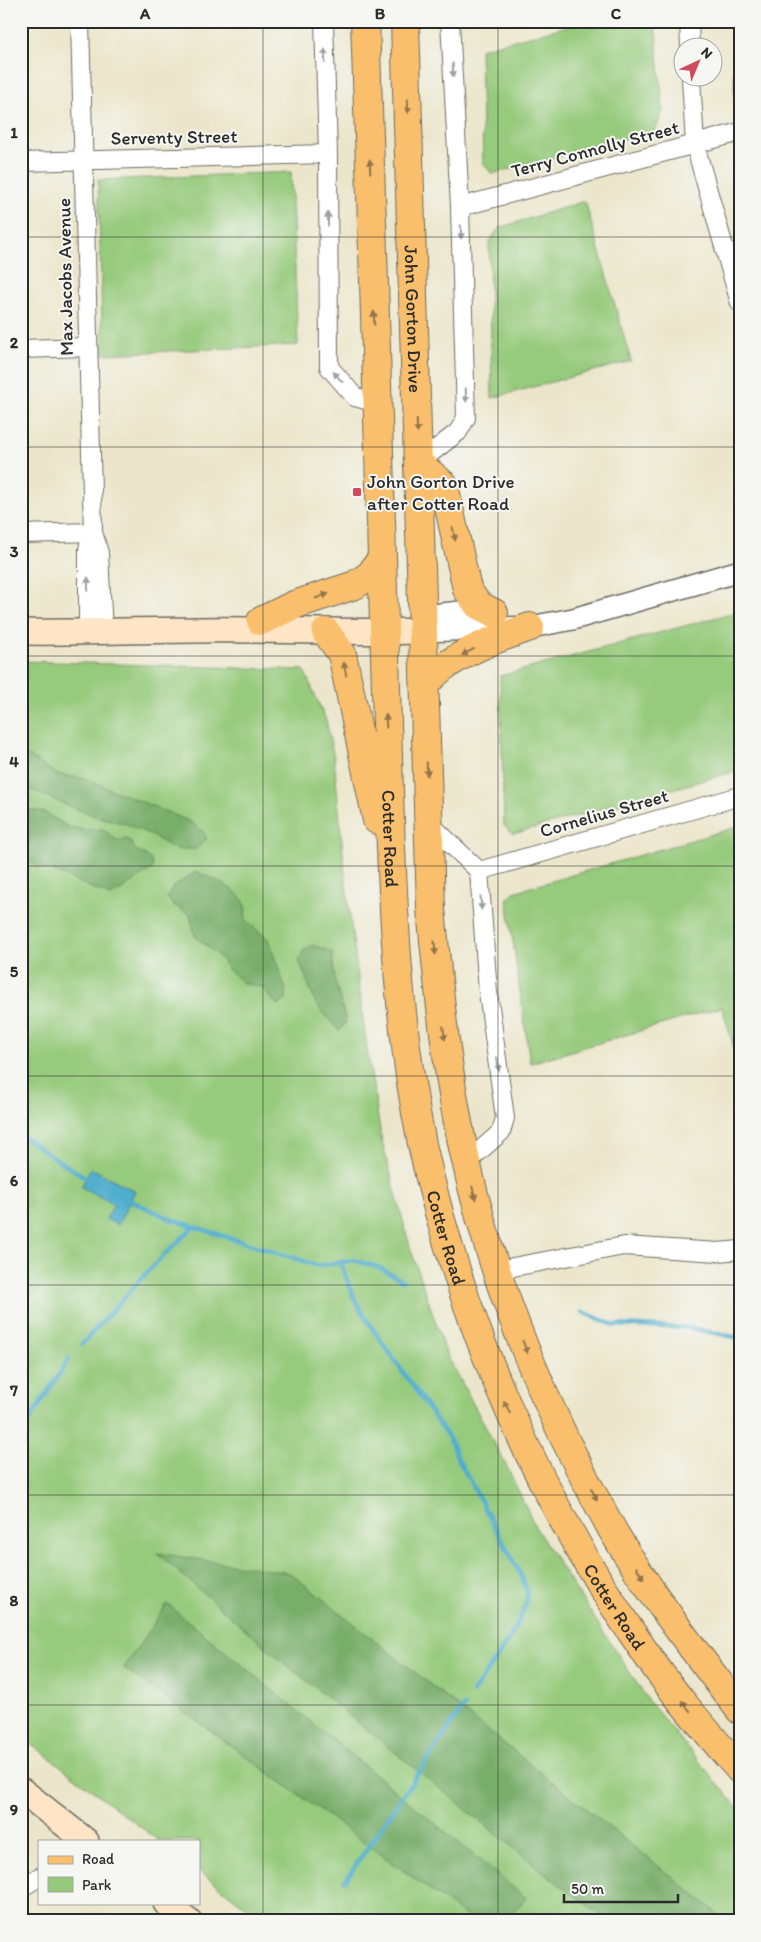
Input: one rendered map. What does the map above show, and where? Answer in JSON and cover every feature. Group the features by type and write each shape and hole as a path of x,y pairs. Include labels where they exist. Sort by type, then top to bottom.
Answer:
{"main road":[{"name":"John Gorton Drive","path":"365,21 383,624"},
{"name":"John Gorton Drive","path":"405,21 424,623"},
{"path":"418,463 444,485 467,589 478,605 494,613"},
{"path":"261,621 294,605 355,585 370,575 382,558"},
{"path":"200,630 261,621 383,624 424,623"},
{"name":"Cotter Road","path":"424,623 431,909 448,1064 466,1163 498,1270 536,1376 583,1474 609,1523 654,1595 740,1710"},
{"path":"21,632 95,633 200,630 326,632 383,624"},
{"name":"Cotter Road","path":"383,624 394,928 405,1035 422,1140 443,1226 464,1295 502,1394 528,1451 588,1563 647,1655 683,1703 740,1770"},
{"path":"425,684 446,665 466,653 490,641 530,627"},
{"path":"326,632 342,654 379,829 382,943 392,1039 402,1107 422,1140"},
{"path":"21,1790 85,1840"},
{"path":"167,1904 189,1921"}],"street":[{"name":"Max Jacobs Avenue","path":"80,21 93,532 88,550 95,633"},
{"path":"324,21 328,154 328,367 355,397 377,403"},
{"path":"418,463 458,432 466,418 460,207 450,21"},
{"path":"689,21 690,38"},
{"path":"691,88 695,145 740,303"},
{"name":"Terry Connolly Street","path":"460,207 740,132"},
{"name":"Serventy Street","path":"21,162 328,154"},
{"path":"21,348 88,347"},
{"path":"21,534 93,532"},
{"path":"424,623 530,627 573,619 740,571"},
{"path":"424,623 461,612 573,619"},
{"name":"Cornelius Street","path":"479,870 740,796"},
{"path":"429,822 479,870 488,992 505,1118 501,1132 466,1163"},
{"path":"498,1270 624,1246 718,1252 740,1250"},
{"path":"21,1888 38,1878"}],"green space":[{"path":"587,21 655,21 663,110 655,131 492,174 483,163 480,49"},
{"path":"733,21 740,21 740,120 735,121"},
{"path":"291,172 298,345 103,354 98,180"},
{"path":"585,201 631,361 492,398 489,242 499,228"},
{"path":"740,611 740,770 513,834 504,826 500,676"},
{"path":"21,661 304,670 326,720 334,758 346,884 367,1049 382,1142 410,1247 446,1353 510,1473 537,1530 647,1699 740,1810 740,1921 264,1921 200,1872 200,1840 158,1840 21,1736"},
{"path":"21,751 56,774 86,779 191,822 203,832 207,839 196,849 175,849 127,824 95,816 21,785"},
{"path":"21,804 31,810 44,812 68,827 86,830 102,829 117,840 128,839 136,850 149,857 153,868 110,896 51,870 36,867 26,859 21,859"},
{"path":"740,826 740,1069 722,1007 530,1063 507,899 514,892"},
{"path":"196,872 224,884 242,899 245,905 246,921 268,939 286,990 286,1000 278,1005 262,987 243,983 228,969 220,957 195,936 190,915 172,904 167,897 173,887"},
{"path":"312,945 332,952 335,981 346,1022 339,1031 316,1004 299,960 303,951"},
{"path":"157,1553 290,1573 727,1921 609,1921 556,1882 282,1661"},
{"path":"167,1604 526,1898 506,1921 473,1921 124,1668"}],"water":[{"path":"91,1168 135,1191 118,1225 106,1219 114,1204 81,1187"}],"waterway":[{"path":"21,1135 89,1179"},
{"path":"125,1198 173,1220 319,1266 354,1260 380,1268 403,1281"},
{"path":"82,1344 151,1268 193,1227"},
{"path":"340,1262 355,1300 372,1328 449,1438 458,1459 523,1579 527,1598 519,1621 473,1693"},
{"path":"583,1312 614,1325 689,1328 740,1338"},
{"path":"21,1433 69,1359"},
{"path":"345,1881 464,1706"}],"place":[{"name":"John Gorton Drive after Cotter Road","path":"357,492"}]}
